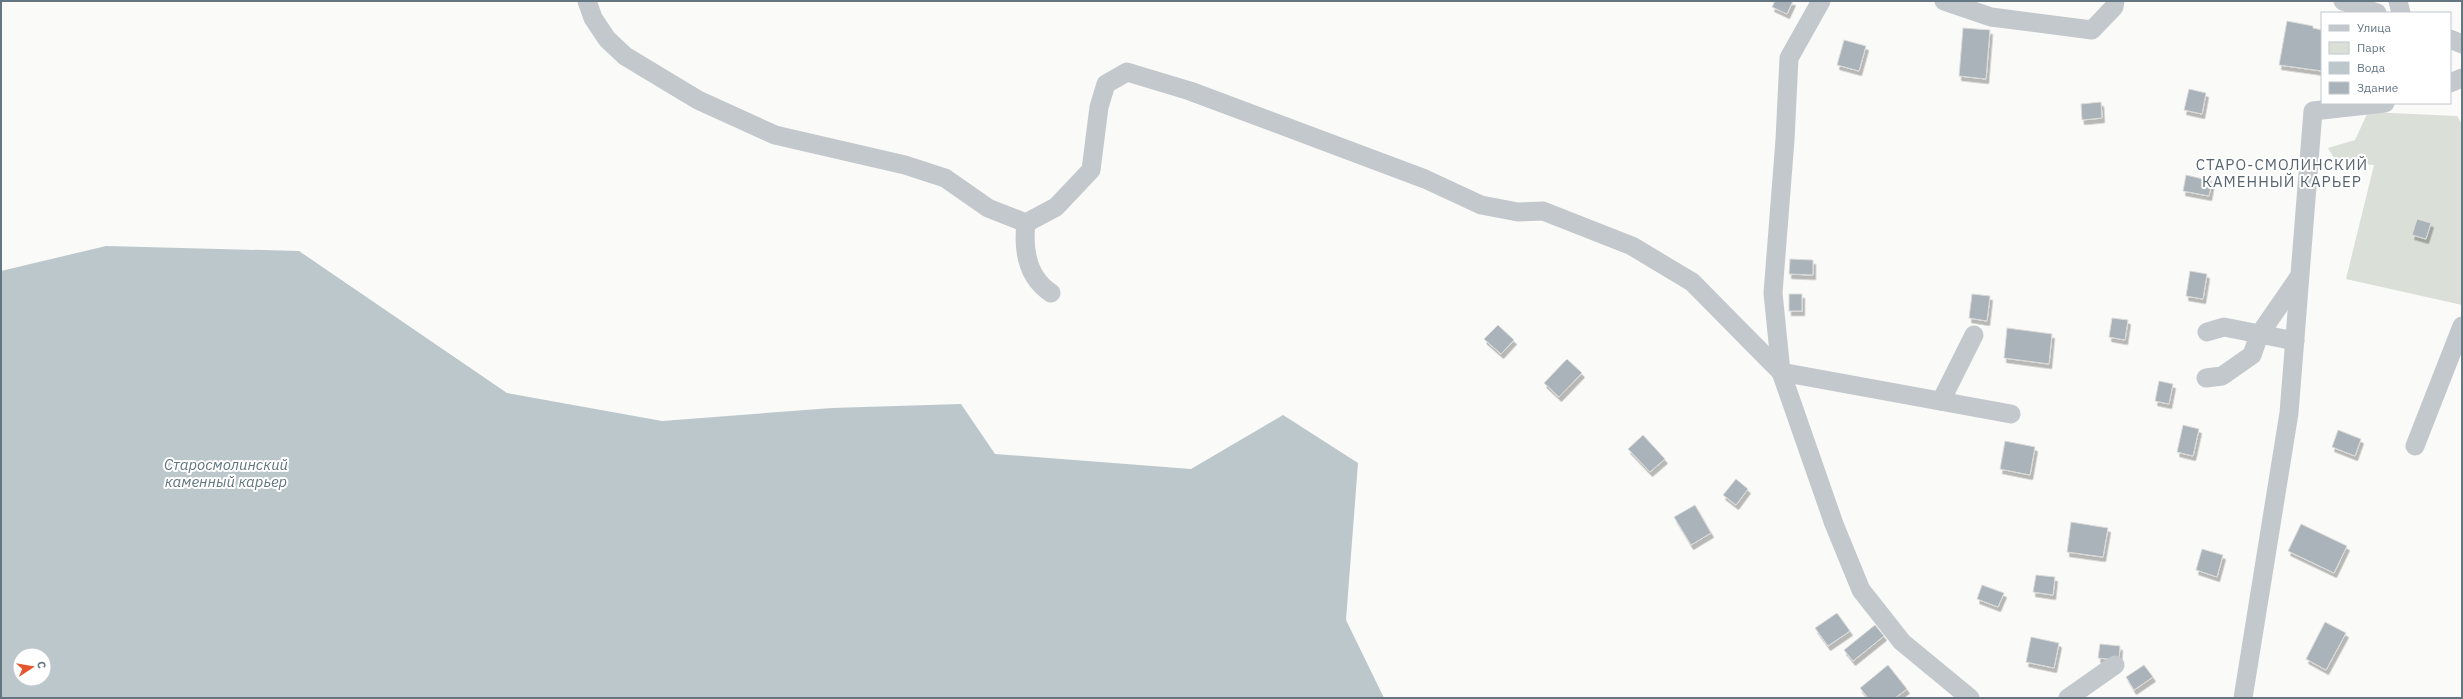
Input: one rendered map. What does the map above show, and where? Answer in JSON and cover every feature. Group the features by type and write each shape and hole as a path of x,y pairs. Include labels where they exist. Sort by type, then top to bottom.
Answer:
{"street":[{"path":"587,1 593,18 607,39 625,56 698,100 774,135 905,165 945,178 988,208 1026,223 1056,207 1091,170 1099,107 1106,84 1127,72 1205,96 1425,179 1481,205 1518,212 1543,211 1632,246 1692,282 1781,372 2011,414"},
{"path":"1821,1 1789,58 1785,140 1773,293 1781,372 1834,524 1861,590 1902,642 1970,698"},
{"path":"1944,1 1991,17 2092,30 2114,7 2115,1"},
{"path":"2343,1 2374,12"},
{"path":"2398,1 2401,12"},
{"path":"2451,39 2462,44"},
{"path":"2451,83 2462,78"},
{"path":"2243,698 2289,413 2313,111 2376,104"},
{"path":"1026,223 1024,241 1027,260 1042,287 1051,293"},
{"path":"2206,378 2222,376 2252,355 2259,335 2300,276"},
{"path":"2415,446 2462,326"},
{"path":"2207,332 2224,327 2295,341"},
{"path":"1941,401 1974,335"},
{"path":"2068,698 2115,665"}],"green space":[{"path":"2368,112 2457,116 2462,124 2462,305 2346,279 2374,165 2336,161 2328,148 2355,140"}],"water":[{"name":"Старосмолинский каменный карьер","path":"106,246 299,251 507,393 662,421 832,408 961,404 995,454 1191,469 1283,415 1358,463 1346,620 1384,698 1,698 1,271"}],"building":[{"path":"1775,1 1793,1 1787,14 1772,7"},
{"path":"2287,21 2313,26 2313,28 2321,30 2321,71 2279,65"},
{"path":"1963,28 1990,30 1986,79 1959,76"},
{"path":"1844,40 1866,46 1859,71 1837,65"},
{"path":"2189,89 2206,93 2202,114 2184,110"},
{"path":"2101,102 2102,118 2082,120 2081,104"},
{"path":"2186,175 2212,181 2209,196 2183,191"},
{"path":"2417,219 2431,223 2426,239 2412,235"},
{"path":"1790,259 1813,260 1813,275 1789,274"},
{"path":"2190,271 2207,274 2203,299 2186,296"},
{"path":"1789,294 1802,294 1802,311 1789,311"},
{"path":"1972,294 1990,296 1987,321 1969,318"},
{"path":"2112,318 2128,320 2125,340 2109,337"},
{"path":"1498,325 1514,340 1501,354 1484,339"},
{"path":"2007,328 2052,334 2049,364 2004,358"},
{"path":"1567,359 1582,373 1559,397 1544,383"},
{"path":"2159,381 2173,384 2169,404 2155,401"},
{"path":"2183,425 2199,429 2193,456 2177,452"},
{"path":"2338,430 2361,439 2355,456 2332,447"},
{"path":"1643,435 1665,459 1650,472 1628,449"},
{"path":"2005,441 2035,447 2030,475 2000,469"},
{"path":"1736,479 1748,489 1736,505 1723,495"},
{"path":"1695,505 1711,533 1691,545 1674,517"},
{"path":"2071,522 2108,528 2103,557 2067,552"},
{"path":"2301,524 2347,546 2334,573 2288,551"},
{"path":"2202,549 2223,555 2217,577 2196,570"},
{"path":"2036,575 2055,577 2053,595 2033,592"},
{"path":"1982,585 2004,593 1998,607 1977,599"},
{"path":"1837,613 1850,631 1828,646 1815,628"},
{"path":"2325,622 2346,633 2326,670 2306,659"},
{"path":"1875,625 1884,636 1853,661 1844,650"},
{"path":"2031,637 2059,643 2054,668 2026,662"},
{"path":"2100,644 2120,646 2119,660 2098,658"},
{"path":"1888,665 1907,689 1895,698 1868,698 1860,688"},
{"path":"2144,665 2153,677 2134,690 2126,677"}],"district":[{"name":"СТАРО-СМОЛИНСКИЙ КАМЕННЫЙ КАРЬЕР","path":"2282,174"}]}
